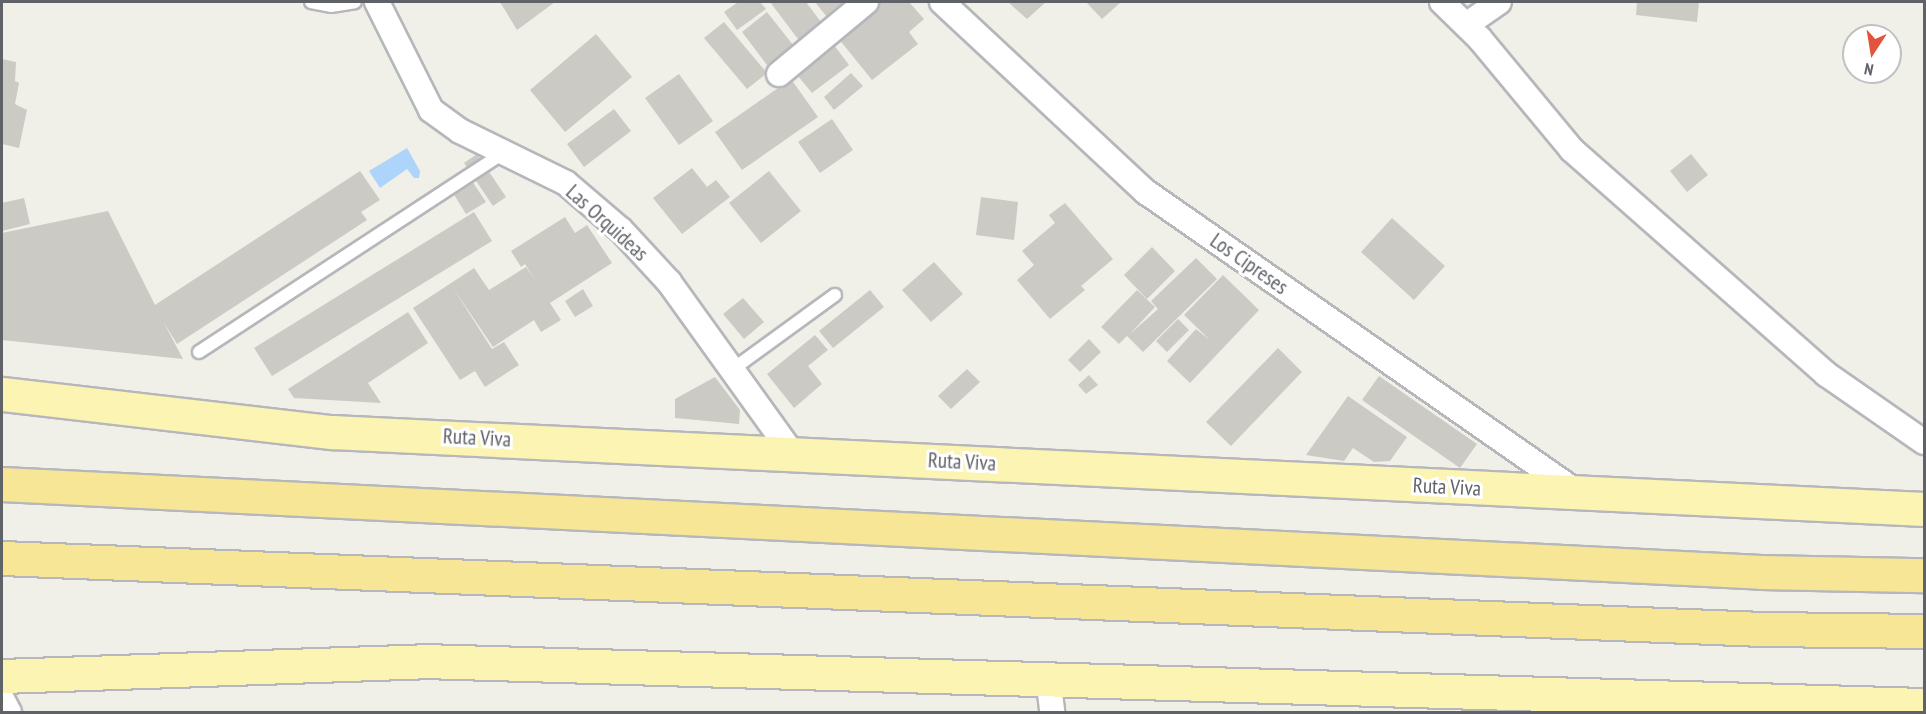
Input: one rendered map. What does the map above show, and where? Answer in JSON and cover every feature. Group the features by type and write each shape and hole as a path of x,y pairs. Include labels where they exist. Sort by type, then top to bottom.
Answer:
{"highway":[{"path":"2,484 1761,572 1924,575"},
{"path":"2,558 1764,629 1924,631"}],"main road":[{"name":"Ruta Viva","path":"2,394 332,432 1924,509"},
{"path":"2,676 423,661 1048,677 1821,708 1924,705"}],"street":[{"name":"Las Orquideas","path":"377,2 431,110 460,131 566,183 621,230 669,282 792,453"},
{"path":"779,74 866,2"},
{"name":"Los Cipreses","path":"942,2 1146,192 1580,494"},
{"path":"1442,2 1466,25 1572,150 1826,374 1924,442"},
{"path":"1466,25 1499,2"},
{"path":"1048,677 1052,712"},
{"path":"2,699 9,712"}],"lane":[{"path":"311,2 331,6 355,2"},
{"path":"199,352 503,153"},
{"path":"733,369 835,295"}],"water":[{"path":"407,148 420,171 419,178 414,178 407,169 380,188 369,171"}],"building":[{"path":"500,2 555,2 517,30"},
{"path":"738,2 760,2 766,9 737,30 724,12"},
{"path":"770,2 806,2 824,26 801,43"},
{"path":"815,2 842,2 844,4 827,17"},
{"path":"874,2 909,2 924,19 909,32 918,44 872,80 834,33"},
{"path":"1008,2 1046,2 1027,19"},
{"path":"1086,2 1121,2 1102,19"},
{"path":"1637,2 1699,2 1697,22 1636,15"},
{"path":"767,12 793,45 767,65 742,32"},
{"path":"724,22 767,73 747,89 704,38"},
{"path":"596,34 632,77 565,132 530,90"},
{"path":"831,41 849,65 812,93 793,70"},
{"path":"2,59 16,62 15,81 19,83 15,104 27,110 19,148 2,144"},
{"path":"851,73 863,86 834,110 824,97"},
{"path":"679,74 713,121 679,145 645,98"},
{"path":"791,79 818,117 742,170 715,132"},
{"path":"614,109 631,131 584,167 567,144"},
{"path":"832,119 853,150 820,173 798,142"},
{"path":"477,154 506,197 493,206 464,163"},
{"path":"1691,154 1708,175 1687,192 1670,171"},
{"path":"692,168 707,187 716,180 730,197 682,234 653,198"},
{"path":"360,171 380,200 361,212 367,220 177,344 163,321 183,359 2,340 2,233 108,211 155,305"},
{"path":"769,171 801,211 761,243 729,203"},
{"path":"472,181 486,202 466,214 453,193"},
{"path":"981,197 1018,202 1014,240 976,235"},
{"path":"24,198 30,224 2,231 2,203"},
{"path":"1065,203 1113,259 1081,286 1085,290 1050,319 1017,280 1034,265 1022,251 1055,223 1049,215"},
{"path":"474,212 492,241 272,376 254,348"},
{"path":"565,217 575,233 587,225 612,263 550,303 561,320 541,332 534,320 493,347 453,288 492,349 504,342 519,365 485,387 475,371 460,380 413,308 474,268 489,290 526,267 535,280 525,264 521,267 511,251"},
{"path":"1392,218 1445,266 1414,300 1361,252"},
{"path":"1152,247 1175,271 1147,299 1124,275"},
{"path":"1196,258 1217,279 1143,352 1127,336 1119,344 1101,327 1137,290 1155,307 1130,334 1158,309 1151,301"},
{"path":"934,262 963,294 931,322 902,290"},
{"path":"1223,275 1259,310 1190,383 1167,361 1196,329 1210,340 1184,315"},
{"path":"583,289 593,306 575,317 565,301"},
{"path":"870,290 884,307 833,348 819,331"},
{"path":"743,298 764,322 744,339 723,314"},
{"path":"408,312 428,343 368,383 381,403 294,398 288,389"},
{"path":"1178,319 1189,330 1167,352 1156,341"},
{"path":"815,335 828,350 808,366 822,384 794,408 767,374"},
{"path":"1089,339 1101,352 1080,372 1068,360"},
{"path":"1278,348 1302,372 1231,446 1206,422"},
{"path":"967,369 980,382 951,409 938,396"},
{"path":"1089,375 1098,385 1086,394 1078,385"},
{"path":"1379,376 1477,444 1460,468 1362,400"},
{"path":"715,377 740,410 739,424 675,418 675,399"},
{"path":"1348,396 1407,437 1390,461 1374,462 1353,448 1344,461 1306,455"}]}
